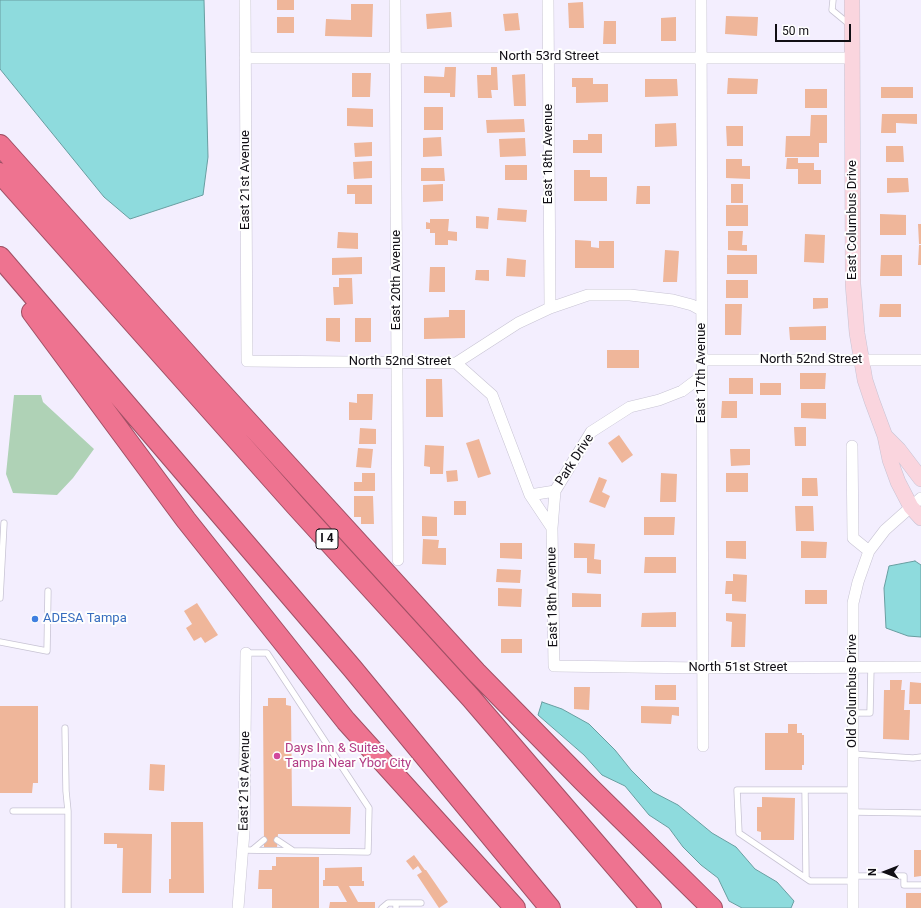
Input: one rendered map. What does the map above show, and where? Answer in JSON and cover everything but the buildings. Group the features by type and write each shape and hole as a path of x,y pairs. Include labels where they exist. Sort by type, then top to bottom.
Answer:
{"highway":[{"path":"0,145 225,397 476,672 583,781 712,908"},
{"name":"I 4","path":"0,173 285,494 471,698 651,908"},
{"path":"0,257 352,668 550,908"},
{"path":"0,269 186,520 346,721 509,904"}],"main road":[{"name":"East Columbus Drive","path":"852,0 853,284 861,359 872,401 885,436 890,460 898,482 916,502 921,518"},
{"name":"East Columbus Drive","path":"885,436 899,450 921,479"}],"street":[{"name":"East 21st Avenue","path":"245,0 247,361"},
{"name":"East 20th Avenue","path":"395,0 398,560"},
{"name":"East 18th Avenue","path":"548,0 550,308"},
{"name":"East 17th Avenue","path":"701,0 703,746"},
{"name":"North 53rd Street","path":"245,58 852,58"},
{"name":"North 52nd Street","path":"247,361 456,363 518,323 550,308 588,295 630,295 673,300 692,305 702,310"},
{"name":"North 52nd Street","path":"702,360 921,360"},
{"path":"456,363 492,395 530,495 552,528"},
{"name":"Park Drive","path":"552,528 556,490 591,432 630,407 659,400 682,391 702,376"},
{"path":"852,446 852,538 869,551"},
{"name":"Park Drive","path":"530,495 556,490"},
{"name":"Old Columbus Drive","path":"853,908 853,603 858,582 869,551 886,530 916,502"},
{"name":"East 18th Avenue","path":"552,528 554,666"},
{"name":"East 21st Avenue","path":"238,908 248,850 246,653"},
{"name":"North 51st Street","path":"554,666 703,668 921,667"}],"lane":[{"path":"833,0 832,10 852,27"},
{"path":"0,598 4,523"},
{"path":"0,642 47,651 48,591"},
{"path":"246,653 267,653 369,808 368,852 248,850"},
{"path":"852,713 870,713 871,667"},
{"path":"66,728 68,908"},
{"path":"852,754 913,758 921,757"},
{"path":"852,790 737,790 739,833 810,881 904,876 904,885 921,885"},
{"path":"805,790 806,878"},
{"path":"13,812 68,811"},
{"path":"852,812 921,812"},
{"path":"248,850 264,840"},
{"path":"277,840 292,850"},
{"path":"382,908 388,903 396,905 421,904"}],"shaded area":[{"path":"0,0 204,0 208,157 203,195 130,219 104,197 0,69"},
{"path":"14,395 41,395 43,402 94,449 73,478 57,495 13,493 6,474"},
{"path":"915,561 921,565 921,637 908,636 886,628 884,588 889,566"},
{"path":"542,702 562,709 589,724 653,792 678,805 712,833 736,847 755,869 777,882 794,901 791,908 742,908 729,901 718,878 701,865 683,847 669,828 649,815 625,786 602,775 584,755 538,715"}],"place":[{"name":"ADESA Tampa","path":"35,619"},
{"name":"Days Inn & Suites Tampa Near Ybor City","path":"277,756"}]}
